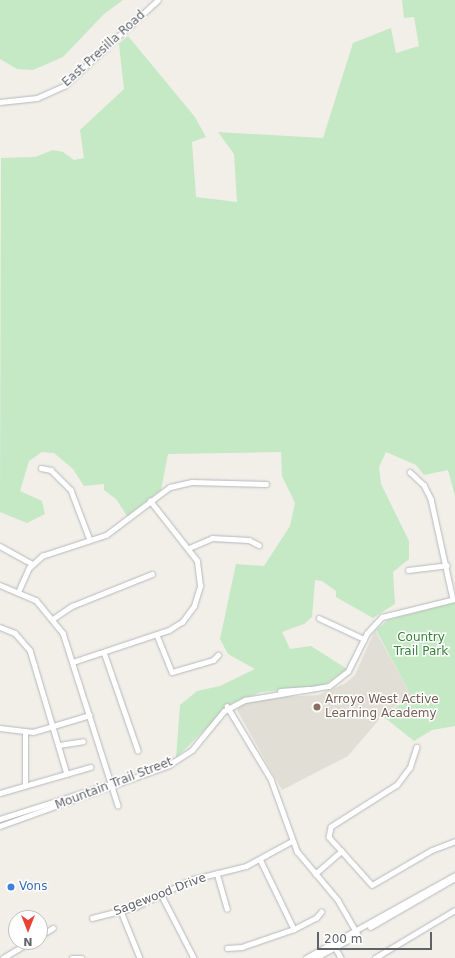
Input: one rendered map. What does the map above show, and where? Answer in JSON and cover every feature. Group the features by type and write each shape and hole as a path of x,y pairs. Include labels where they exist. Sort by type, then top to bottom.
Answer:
{"street":[{"name":"East Presilla Road","path":"0,102 37,98 64,86 158,0"},
{"path":"41,468 51,470 71,490 90,540"},
{"path":"410,472 429,494 454,597"},
{"path":"19,590 32,564 53,550 90,540 113,531 150,501 181,484 266,484"},
{"path":"73,662 157,635 182,622 198,596 198,564 189,548 150,501"},
{"path":"189,548 212,538 249,540 259,545"},
{"path":"0,546 32,564"},
{"path":"408,570 447,565"},
{"path":"54,618 72,606 152,574"},
{"path":"0,585 19,590 54,618 73,662 118,805"},
{"name":"Mountain Trail Street","path":"0,826 112,785 182,755 228,707 256,696 313,692 329,686 348,671 363,638 374,624 386,616 454,597"},
{"path":"319,618 363,638"},
{"path":"0,626 15,633 30,650 54,726 67,774"},
{"path":"157,635 172,672 200,665 218,655"},
{"path":"104,652 138,750"},
{"path":"228,707 271,779 292,841 315,874 338,900 357,933"},
{"path":"0,728 25,732 54,726 90,714"},
{"path":"24,784 25,732"},
{"path":"59,745 83,741"},
{"path":"417,747 410,768 396,786 331,827 329,837 372,885 432,850 455,841"},
{"path":"0,793 24,784 90,767"},
{"name":"Mountain Trail Street","path":"0,819 112,785"},
{"name":"Sagewood Drive","path":"92,918 121,911 162,894 190,880 260,859 292,841"},
{"path":"315,874 341,851"},
{"path":"260,859 294,929"},
{"path":"217,873 227,909"},
{"path":"315,958 455,875"},
{"path":"357,933 455,878"},
{"path":"162,894 194,958"},
{"path":"375,958 455,910"},
{"path":"121,911 140,958"},
{"path":"227,948 242,947 294,929 316,918 321,912"},
{"path":"48,931 53,928"},
{"path":"306,958 335,946"},
{"path":"335,946 341,958"},
{"path":"3,958 16,950"},
{"path":"72,958 82,958"}],"shaded area":[{"name":"Arroyo West Active Learning Academy","path":"375,630 411,695 383,715 348,756 282,790 237,710 241,704 264,698 318,695 346,683 355,675"}],"green space":[{"path":"0,0 123,0 104,14 63,57 33,70 17,69 0,59"},
{"path":"402,0 455,0 455,496 448,470 424,475 416,465 386,452 379,467 381,484 409,541 409,559 393,572 395,604 373,618 336,597 336,591 322,581 315,580 312,617 304,624 282,632 290,649 311,646 347,669 322,687 261,692 232,703 176,758 180,705 197,691 220,686 255,669 228,654 220,639 236,564 264,566 290,526 295,503 282,476 281,452 168,454 161,490 127,516 116,499 104,490 104,484 84,486 73,469 54,453 42,452 29,461 20,491 42,501 45,514 27,523 0,512 1,158 35,157 53,150 63,152 74,160 84,158 80,130 124,89 119,44 128,36 195,117 206,137 192,142 196,197 237,202 234,154 218,132 323,138 353,43 391,28 396,53 419,46 414,17 404,18"},
{"name":"Country Trail Park","path":"455,602 455,726 432,730 414,741 384,717 411,695 376,630 388,620"}],"place":[{"name":"Arroyo West Active Learning Academy","path":"317,707"},
{"name":"Vons","path":"11,887"}]}
